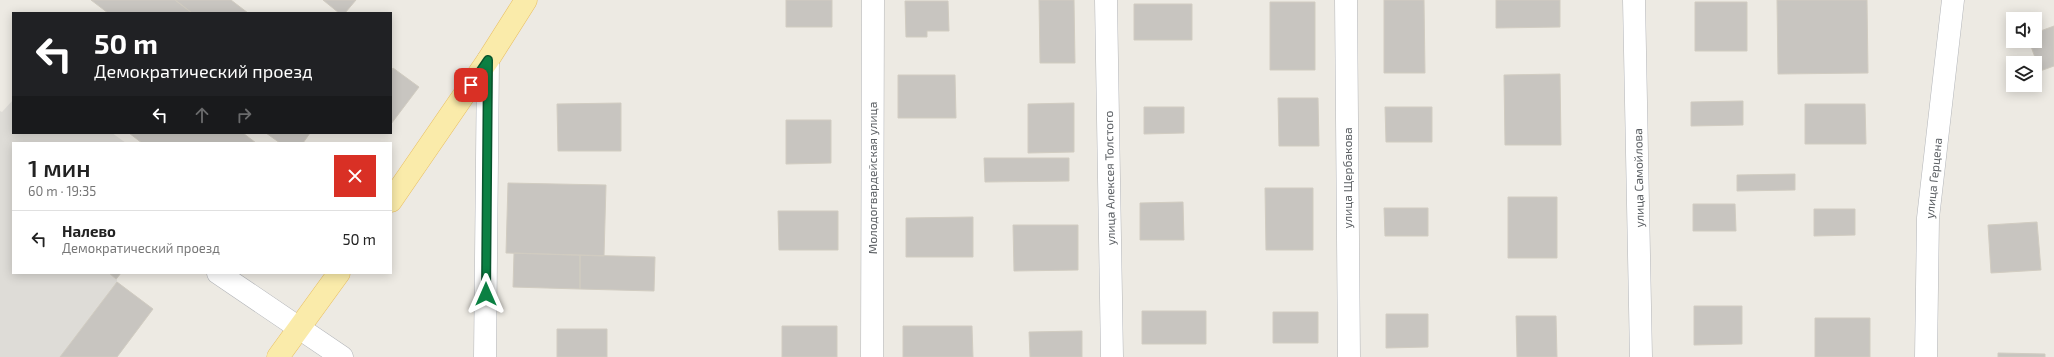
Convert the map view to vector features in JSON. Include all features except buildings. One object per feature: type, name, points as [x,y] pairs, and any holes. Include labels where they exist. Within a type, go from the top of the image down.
[{"type":"main road","points":[[392,200],[488,60],[526,0]]},
{"type":"main road","points":[[278,357],[337,274]]},
{"type":"street","name":"Молодогвардейская улица","points":[[872,0],[872,357]]},
{"type":"street","name":"улица Алексея Толстого","points":[[1106,0],[1112,357]]},
{"type":"street","name":"улица Щербакова","points":[[1346,0],[1349,357]]},
{"type":"street","name":"улица Самойлова","points":[[1634,0],[1641,357]]},
{"type":"street","name":"улица Герцена","points":[[1926,357],[1928,218],[1953,0]]},
{"type":"street","points":[[485,357],[488,60]]},
{"type":"street","points":[[219,274],[342,357]]},
{"type":"shaded area","points":[[12,101],[12,134],[113,134],[125,142],[12,142],[12,274],[120,274],[117,282],[153,309],[117,357],[0,357],[0,111],[2,112]]},
{"type":"route","points":[[471,85],[488,60],[486,294]]}]
